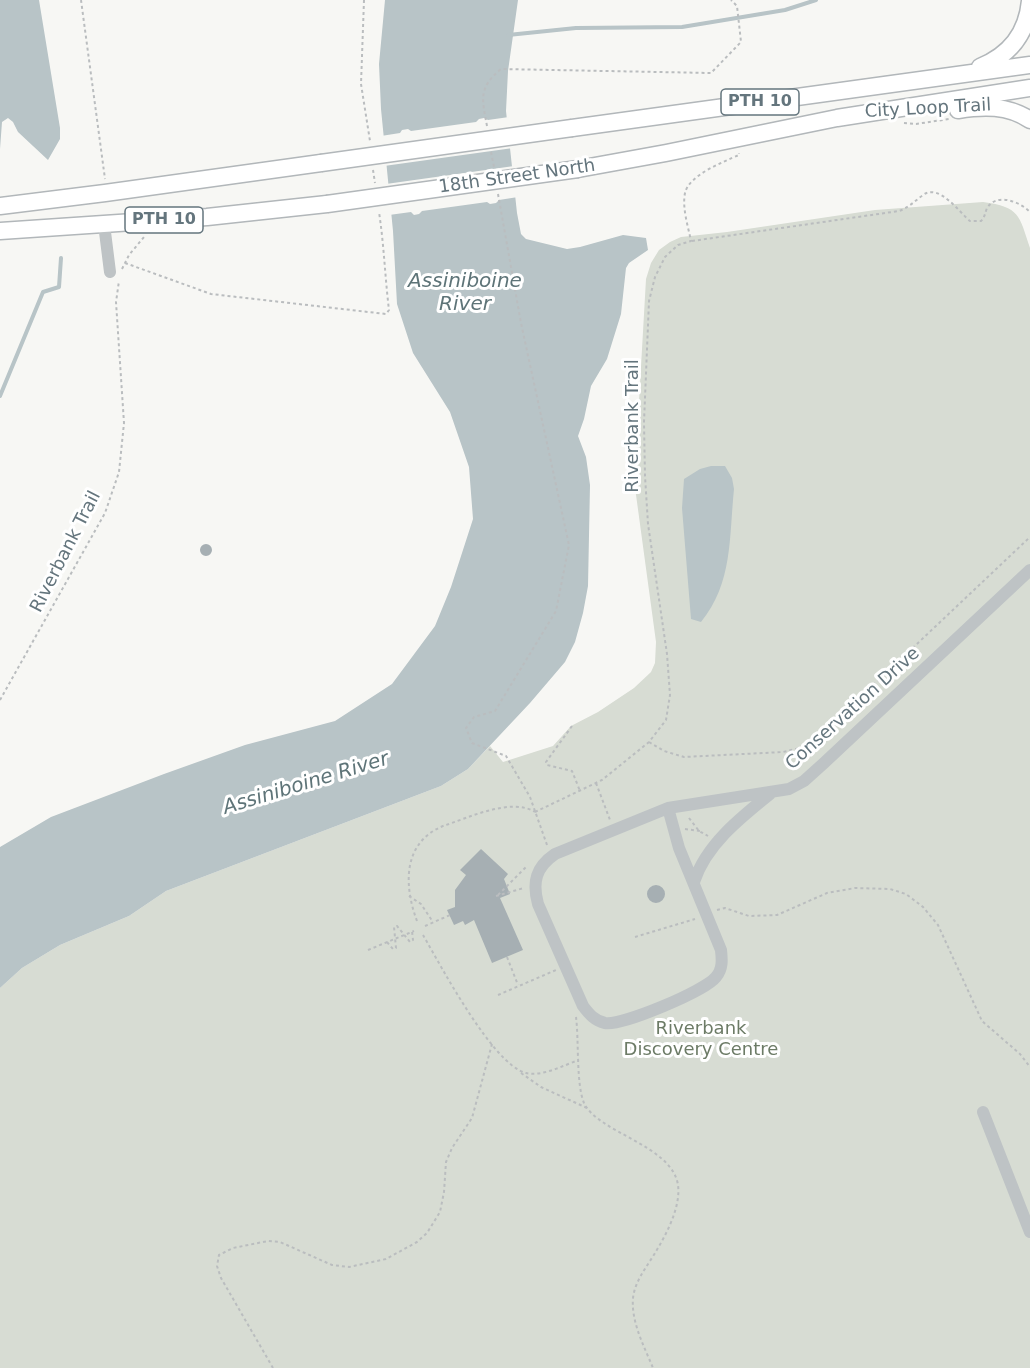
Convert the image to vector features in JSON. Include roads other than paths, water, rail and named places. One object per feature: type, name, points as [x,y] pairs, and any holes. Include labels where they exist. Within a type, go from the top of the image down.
[{"type":"main road","points":[[948,76],[988,64],[1010,49],[1024,30],[1030,1]]},
{"type":"main road","name":"PTH 10","points":[[0,206],[116,192],[1030,65]]},
{"type":"main road","name":"18th Street North","points":[[0,231],[207,217],[327,204],[578,169],[870,112],[1030,88]]},
{"type":"main road","points":[[870,112],[924,114],[991,108],[1012,111],[1030,120]]},
{"type":"street","points":[[104,224],[110,272]]},
{"type":"street","name":"Conservation Drive","points":[[672,807],[679,848],[721,950],[722,964],[716,977],[699,989],[624,1021],[614,1023],[597,1020],[584,1006],[538,903],[534,886],[538,871],[549,858],[614,829],[672,807],[772,793],[789,789],[804,781],[1030,570]]},
{"type":"street","points":[[694,882],[701,863],[715,846],[738,821],[772,793]]},
{"type":"street","points":[[983,1112],[1030,1232]]},
{"type":"water","points":[[0,0],[39,0],[60,128],[60,139],[48,160],[18,132],[8,118],[2,122],[0,149]]},
{"type":"water","name":"Assiniboine River","points":[[385,0],[518,0],[508,71],[506,111],[521,234],[526,239],[567,249],[623,235],[646,238],[648,250],[629,263],[626,268],[621,314],[607,359],[591,386],[578,436],[586,457],[590,485],[588,586],[575,642],[565,662],[530,703],[468,769],[441,786],[166,891],[129,916],[60,945],[22,968],[0,988],[0,847],[51,817],[164,774],[245,745],[335,721],[392,684],[435,626],[451,587],[473,519],[469,467],[450,412],[413,353],[397,304],[379,64]]},
{"type":"water","points":[[725,466],[732,478],[734,489],[728,559],[719,592],[701,622],[691,619],[682,508],[684,479],[700,469]]},
{"type":"waterway","points":[[508,35],[576,28],[682,27],[785,10],[816,0]]},
{"type":"waterway","points":[[0,396],[43,292],[59,287],[61,258]]},
{"type":"park label","name":"Riverbank Discovery Centre","points":[[701,1039]]}]
